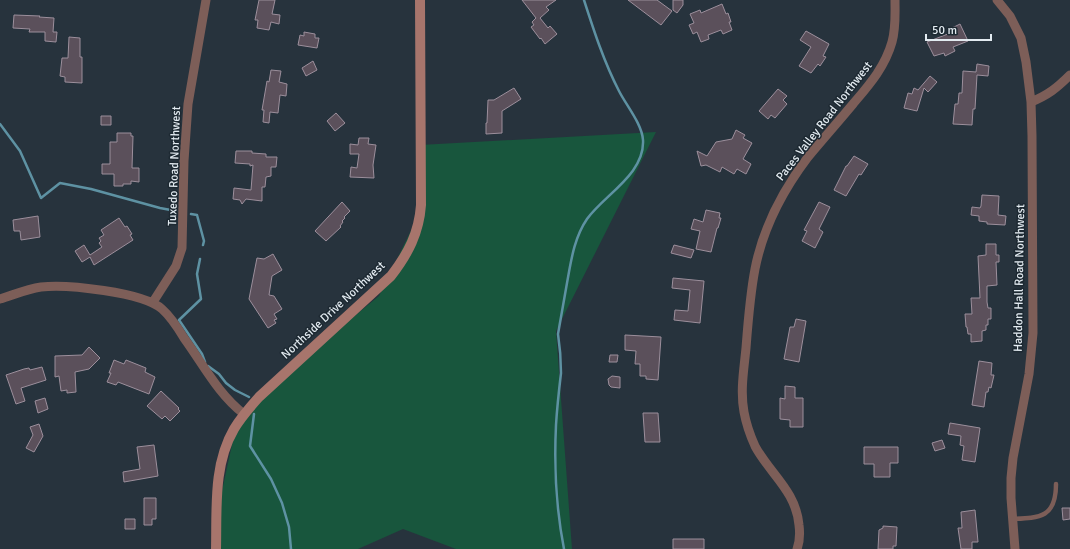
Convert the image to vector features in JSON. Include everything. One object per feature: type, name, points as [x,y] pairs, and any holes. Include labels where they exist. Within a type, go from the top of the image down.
[{"type":"street","name":"Tuxedo Road Northwest","points":[[153,302],[176,266],[182,248],[184,161],[188,104],[206,0]]},
{"type":"street","name":"Northside Drive Northwest","points":[[216,549],[217,485],[221,462],[231,435],[244,414],[259,397],[392,276],[411,246],[420,219],[421,205],[420,0]]},
{"type":"street","name":"Paces Valley Road Northwest","points":[[797,549],[800,533],[798,516],[794,502],[756,446],[748,428],[744,412],[742,386],[755,268],[769,225],[790,184],[808,158],[873,80],[885,60],[892,43],[895,26],[896,0]]},
{"type":"street","name":"Haddon Hall Road Northwest","points":[[997,0],[1010,16],[1021,38],[1026,62],[1031,102],[1033,333],[1029,374],[1013,458],[1011,498],[1015,549]]},
{"type":"street","points":[[1031,102],[1044,97],[1070,75]]},
{"type":"street","points":[[0,299],[40,288],[60,287],[101,291],[153,302],[162,309],[176,326],[225,397],[244,414]]},
{"type":"lane","points":[[1012,519],[1031,518],[1045,514],[1052,507],[1056,496],[1056,484]]},
{"type":"green space","points":[[656,132],[556,331],[572,549],[456,549],[403,529],[358,549],[214,549],[214,528],[236,426],[293,366],[379,296],[417,218],[420,145]]},
{"type":"building","points":[[259,0],[275,0],[272,14],[280,15],[279,24],[271,22],[269,30],[257,28],[258,20],[255,20]]},
{"type":"building","points":[[522,0],[556,0],[546,7],[549,10],[540,18],[548,28],[550,26],[557,34],[545,44],[531,27],[534,25],[532,22],[536,18]]},
{"type":"building","points":[[628,0],[657,0],[672,11],[661,25]]},
{"type":"building","points":[[673,0],[683,0],[683,5],[677,13],[673,10]]},
{"type":"building","points":[[722,4],[726,14],[728,13],[732,30],[723,34],[721,30],[708,35],[709,39],[701,42],[697,32],[693,34],[689,25],[694,23],[690,14],[700,10],[701,13]]},
{"type":"building","points":[[14,15],[54,18],[53,32],[57,32],[56,42],[45,41],[45,32],[29,32],[30,29],[13,28]]},
{"type":"building","points":[[960,24],[968,41],[953,47],[955,51],[945,56],[944,53],[934,56],[927,42],[953,32],[952,28]]},
{"type":"building","points":[[806,31],[829,44],[823,56],[826,57],[820,66],[818,64],[811,73],[799,66],[811,47],[800,40]]},
{"type":"building","points":[[304,32],[315,34],[315,38],[319,38],[317,48],[298,45],[300,35],[304,36]]},
{"type":"building","points":[[69,37],[80,38],[82,83],[65,82],[65,77],[60,76],[62,58],[68,58]]},
{"type":"building","points":[[313,61],[317,70],[306,76],[302,68]]},
{"type":"building","points":[[977,64],[989,66],[988,76],[977,75],[975,109],[973,109],[972,125],[953,124],[955,104],[958,104],[959,93],[962,93],[963,71],[976,72]]},
{"type":"building","points":[[271,70],[281,71],[279,82],[287,84],[286,96],[280,95],[278,113],[270,112],[269,123],[263,122],[264,110],[262,110],[267,81],[269,82]]},
{"type":"building","points":[[930,76],[937,82],[928,92],[924,88],[917,111],[904,108],[908,93],[912,94],[914,88],[918,90]]},
{"type":"building","points":[[514,88],[521,99],[502,111],[502,133],[486,134],[488,100],[494,100]]},
{"type":"building","points":[[778,89],[787,96],[783,100],[787,104],[775,118],[771,115],[768,119],[759,111]]},
{"type":"building","points":[[336,113],[345,123],[335,131],[327,121]]},
{"type":"building","points":[[101,116],[111,116],[111,125],[101,125]]},
{"type":"building","points":[[736,130],[745,135],[743,138],[752,143],[743,159],[751,164],[746,174],[737,169],[734,174],[722,167],[720,172],[706,165],[701,166],[697,151],[707,156],[716,142],[732,139]]},
{"type":"building","points":[[117,133],[131,133],[131,136],[133,136],[132,168],[139,168],[139,182],[131,181],[131,184],[114,186],[114,174],[102,174],[102,164],[110,164],[110,142],[117,142]]},
{"type":"building","points":[[359,138],[369,138],[368,144],[376,145],[373,165],[374,178],[350,177],[351,167],[357,168],[359,154],[350,154],[350,144],[358,145]]},
{"type":"building","points":[[236,151],[252,151],[252,153],[266,154],[266,157],[277,157],[276,167],[271,167],[271,176],[266,177],[265,187],[262,187],[262,201],[246,199],[242,204],[240,200],[233,199],[234,188],[251,190],[253,165],[250,166],[250,164],[235,163]]},
{"type":"building","points":[[854,156],[868,164],[861,175],[859,174],[846,196],[834,190],[846,166]]},
{"type":"building","points":[[982,195],[999,196],[998,215],[1006,216],[1005,225],[987,224],[987,222],[979,221],[979,216],[971,215],[972,207],[980,208]]},
{"type":"building","points":[[342,202],[350,211],[344,217],[345,218],[340,226],[341,227],[326,241],[315,231]]},
{"type":"building","points":[[819,202],[830,207],[819,229],[823,232],[815,248],[802,241],[807,231],[804,230]]},
{"type":"building","points":[[706,210],[720,213],[719,218],[721,218],[711,252],[696,249],[700,231],[691,229],[694,219],[703,222]]},
{"type":"building","points":[[38,216],[40,237],[21,240],[20,231],[14,231],[13,220]]},
{"type":"building","points":[[119,218],[125,227],[127,226],[132,234],[130,235],[133,240],[94,265],[90,257],[82,262],[75,251],[84,245],[90,255],[102,247],[99,243],[101,241],[99,238],[104,235],[101,230]]},
{"type":"building","points":[[986,244],[996,244],[996,255],[999,255],[999,262],[996,262],[997,285],[987,286],[987,302],[988,308],[991,308],[991,319],[988,319],[986,330],[982,331],[982,341],[971,342],[971,334],[968,334],[966,327],[965,314],[972,314],[971,298],[980,298],[978,256],[986,255]]},
{"type":"building","points":[[674,245],[694,250],[691,258],[671,253]]},
{"type":"building","points":[[273,254],[282,270],[272,276],[269,295],[274,296],[282,309],[274,314],[277,319],[274,320],[276,323],[268,328],[249,299],[257,258],[264,259]]},
{"type":"building","points":[[673,278],[704,281],[700,323],[674,320],[675,310],[688,311],[690,290],[672,288]]},
{"type":"building","points":[[796,319],[806,321],[799,362],[784,359],[790,327],[794,327]]},
{"type":"building","points":[[625,335],[661,337],[658,380],[646,379],[646,376],[640,376],[640,364],[635,364],[636,351],[625,350]]},
{"type":"building","points":[[89,347],[100,358],[89,369],[75,372],[76,392],[67,393],[67,390],[61,391],[59,376],[55,377],[55,356],[82,355]]},
{"type":"building","points":[[610,355],[618,355],[617,362],[609,362]]},
{"type":"building","points":[[114,360],[124,364],[126,360],[146,368],[145,372],[155,377],[149,394],[118,382],[116,385],[107,382]]},
{"type":"building","points":[[979,361],[992,363],[991,375],[994,375],[991,388],[989,387],[988,392],[986,392],[984,407],[972,405]]},
{"type":"building","points":[[42,367],[46,380],[21,388],[25,401],[16,404],[6,375],[24,369],[29,368],[30,370]]},
{"type":"building","points":[[612,376],[620,377],[620,388],[611,387],[609,385],[608,379]]},
{"type":"building","points":[[785,386],[795,387],[795,398],[803,398],[803,427],[790,427],[790,420],[780,419],[780,398],[785,399]]},
{"type":"building","points":[[161,391],[179,408],[178,409],[180,411],[170,421],[165,416],[162,419],[147,406]]},
{"type":"building","points":[[45,398],[48,409],[38,413],[35,401]]},
{"type":"building","points":[[643,413],[658,413],[660,442],[645,442]]},
{"type":"building","points":[[950,423],[980,428],[975,462],[962,460],[964,446],[960,445],[961,436],[948,434]]},
{"type":"building","points":[[39,424],[43,436],[34,452],[26,448],[33,435],[30,427]]},
{"type":"building","points":[[942,440],[945,448],[935,451],[932,443]]},
{"type":"building","points":[[154,445],[158,476],[124,482],[123,472],[140,469],[137,447]]},
{"type":"building","points":[[864,447],[898,447],[898,463],[890,463],[890,477],[874,477],[874,464],[864,464]]},
{"type":"building","points":[[144,498],[156,498],[156,519],[152,519],[152,525],[144,525]]},
{"type":"building","points":[[1062,508],[1070,508],[1070,519],[1063,520]]},
{"type":"building","points":[[975,510],[978,542],[972,542],[972,549],[961,549],[958,528],[962,528],[961,512]]},
{"type":"building","points":[[125,519],[135,519],[135,529],[125,529]]},
{"type":"building","points":[[883,526],[897,527],[896,546],[893,546],[893,549],[878,549],[879,530],[883,528]]},
{"type":"building","points":[[673,539],[704,539],[704,549],[673,549]]},
{"type":"waterway","points":[[564,549],[557,503],[555,440],[561,373],[558,334],[570,266],[576,242],[587,219],[594,210],[631,174],[642,152],[643,140],[637,121],[619,91],[609,69],[584,0]]},
{"type":"waterway","points":[[0,124],[20,151],[41,198],[60,183],[91,189],[176,211]]},
{"type":"waterway","points":[[191,214],[197,215],[204,241],[203,245]]},
{"type":"waterway","points":[[200,259],[197,274],[201,299],[179,320],[202,354],[205,362]]},
{"type":"waterway","points":[[208,366],[219,374],[226,383],[235,390],[249,397]]},
{"type":"waterway","points":[[254,414],[250,446],[271,479],[282,503],[289,527],[291,549]]}]
